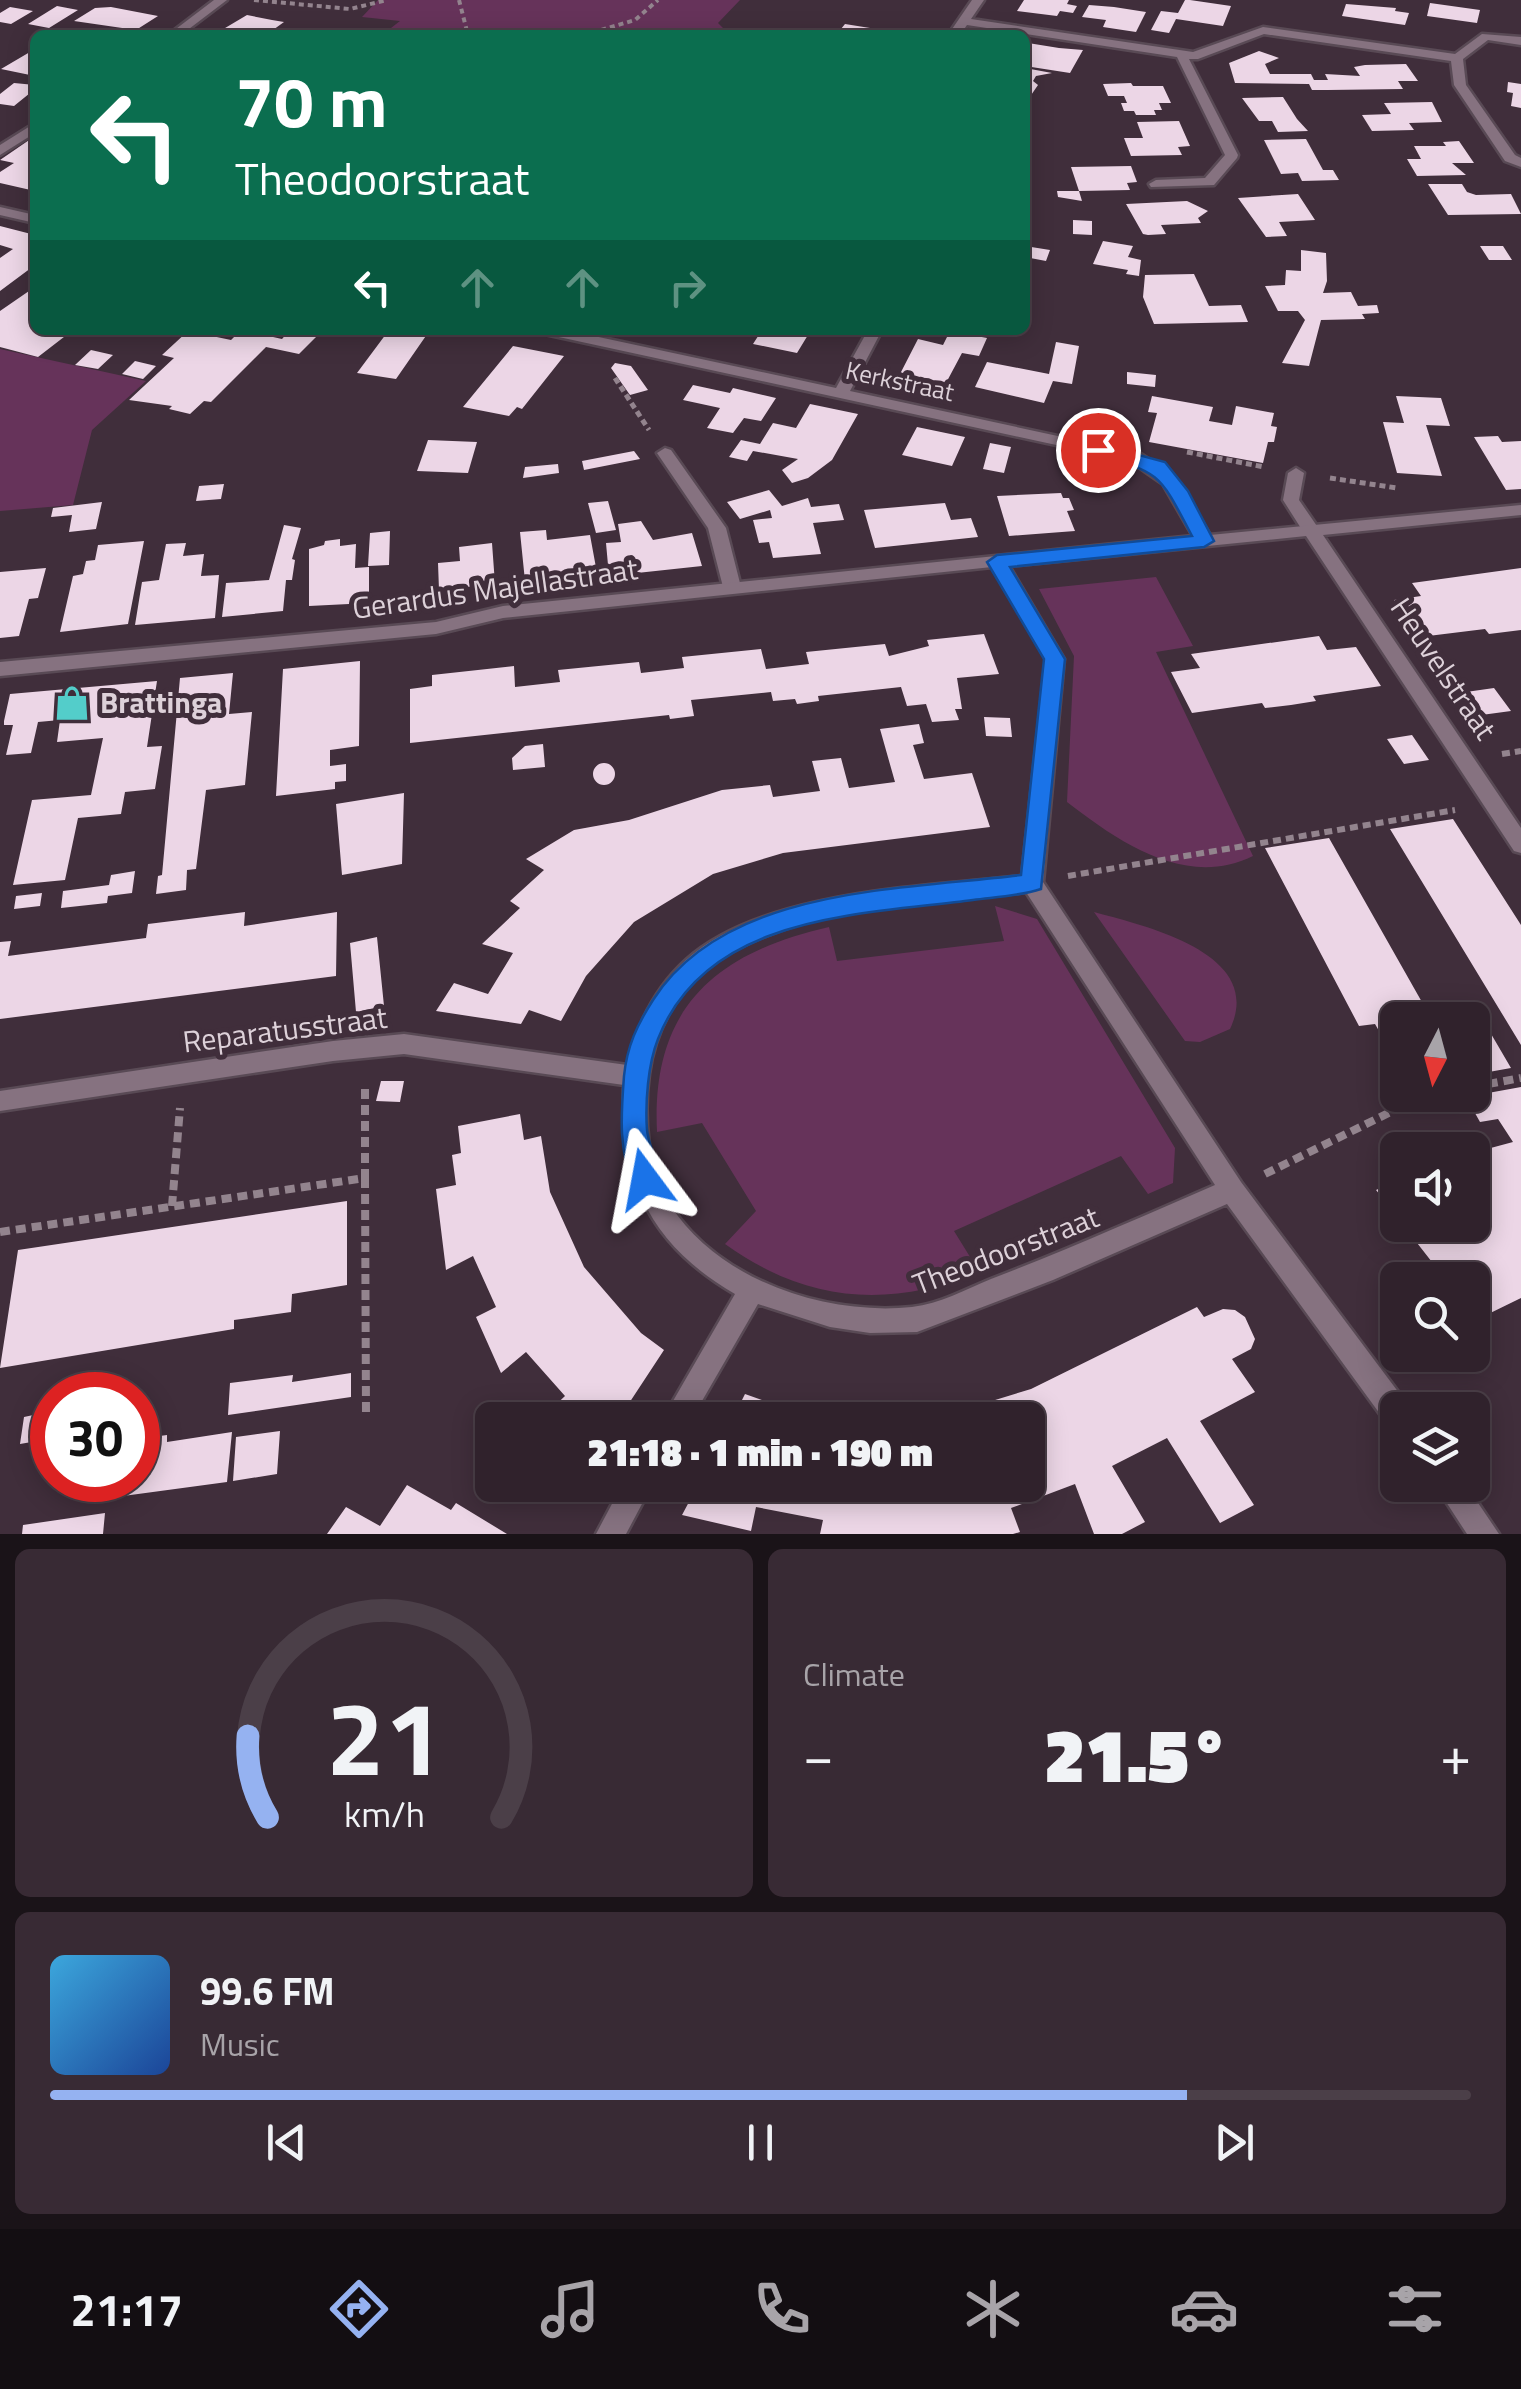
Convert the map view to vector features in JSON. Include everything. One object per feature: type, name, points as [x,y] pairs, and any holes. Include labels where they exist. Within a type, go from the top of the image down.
[{"type":"street","points":[[181,30],[221,0]]},
{"type":"street","points":[[957,30],[978,0]]},
{"type":"street","points":[[963,21],[1022,30]]},
{"type":"street","points":[[1030,31],[1194,56],[1263,30],[1457,58],[1486,36],[1521,41]]},
{"type":"street","points":[[1156,184],[1208,182],[1232,155],[1181,54]]},
{"type":"street","points":[[1457,58],[1460,85],[1510,158],[1521,163]]},
{"type":"street","points":[[0,150],[30,130]]},
{"type":"street","points":[[0,211],[30,218]]},
{"type":"street","name":"Kerkstraat","points":[[567,335],[1135,458],[1158,466],[1178,491],[1204,541]]},
{"type":"street","points":[[840,394],[872,335]]},
{"type":"street","points":[[665,452],[717,528],[732,587]]},
{"type":"street","name":"Heuvelstraat","points":[[1296,472],[1291,500],[1521,845]]},
{"type":"street","points":[[1381,1392],[1232,1190],[1032,883],[1054,659],[997,562],[1521,510]]},
{"type":"street","name":"Gerardus Majellastraat","points":[[0,669],[436,628],[503,612],[997,562]]},
{"type":"street","name":"Theodoorstraat","points":[[1032,883],[812,912],[754,928],[706,956],[671,994],[647,1033],[637,1077],[634,1130],[645,1179],[656,1203],[705,1260],[752,1290],[795,1308],[881,1321],[914,1320],[1017,1282],[1232,1190]]},
{"type":"street","name":"Reparatusstraat","points":[[0,1100],[404,1044],[637,1077]]},
{"type":"street","points":[[687,1402],[752,1290]]},
{"type":"street","points":[[610,1534],[628,1502]]},
{"type":"street","points":[[1461,1502],[1485,1534]]},
{"type":"path","points":[[254,0],[350,9],[387,0]]},
{"type":"path","points":[[459,0],[467,30]]},
{"type":"path","points":[[602,30],[640,19],[658,0]]},
{"type":"path","points":[[589,340],[665,452]]},
{"type":"path","points":[[1032,883],[1235,845],[1494,804]]},
{"type":"path","points":[[364,1048],[366,1413]]},
{"type":"path","points":[[172,1206],[184,1073]]},
{"type":"path","points":[[1490,1083],[1521,1078]]},
{"type":"path","points":[[1232,1190],[1390,1112]]},
{"type":"path","points":[[0,1232],[365,1178]]},
{"type":"shaded area","points":[[378,0],[740,0],[718,23],[725,30],[388,30],[400,21],[362,17]]},
{"type":"shaded area","points":[[0,349],[146,381],[92,430],[73,505],[0,511]]},
{"type":"shaded area","points":[[1156,577],[1193,646],[1156,652],[1253,856],[1228,865],[1178,864],[1154,856],[1109,832],[1067,802],[1074,656],[1039,589]]},
{"type":"shaded area","points":[[995,906],[1037,919],[1175,1148],[1173,1183],[1148,1194],[1121,1156],[954,1231],[980,1273],[912,1292],[848,1294],[817,1288],[756,1264],[725,1244],[756,1211],[702,1123],[657,1132],[658,1089],[665,1051],[679,1020],[698,993],[723,971],[753,953],[829,927],[837,961],[1004,941]]},
{"type":"shaded area","points":[[1094,912],[1169,935],[1216,962],[1231,981],[1237,1003],[1230,1029],[1200,1042],[1185,1041]]},
{"type":"building","points":[[1024,0],[1069,0],[1067,4],[1077,6],[1073,13],[1060,11],[1057,16],[1017,11]]},
{"type":"building","points":[[1185,0],[1231,6],[1223,26],[1176,19],[1169,33],[1151,30],[1161,11],[1178,13]]},
{"type":"building","points":[[1430,3],[1480,10],[1477,23],[1427,16]]},
{"type":"building","points":[[1346,4],[1396,8],[1395,11],[1409,13],[1405,25],[1342,16]]},
{"type":"building","points":[[1089,5],[1146,12],[1136,32],[1103,27],[1106,20],[1082,17]]},
{"type":"building","points":[[57,6],[78,10],[49,28],[28,24]]},
{"type":"building","points":[[10,7],[33,11],[11,24],[0,22],[0,13]]},
{"type":"building","points":[[111,7],[158,16],[136,30],[74,21],[95,8]]},
{"type":"building","points":[[247,15],[284,22],[273,30],[222,30]]},
{"type":"building","points":[[845,24],[870,28],[869,30],[840,30]]},
{"type":"building","points":[[1030,43],[1083,50],[1070,73],[1030,67]]},
{"type":"building","points":[[1259,51],[1279,58],[1265,64],[1270,74],[1311,74],[1314,80],[1328,80],[1325,74],[1360,76],[1354,67],[1406,64],[1418,81],[1398,81],[1403,89],[1328,90],[1312,90],[1309,84],[1235,83],[1229,63]]},
{"type":"building","points":[[30,52],[30,75],[1,69]]},
{"type":"building","points":[[1030,69],[1052,73],[1036,76],[1033,81],[1038,85],[1030,97]]},
{"type":"building","points":[[1508,82],[1521,84],[1521,108],[1511,106],[1513,93],[1507,92]]},
{"type":"building","points":[[14,83],[30,85],[30,93],[14,106],[0,104],[0,94]]},
{"type":"building","points":[[1103,84],[1163,86],[1171,103],[1159,103],[1162,110],[1154,110],[1156,115],[1124,111],[1124,96],[1108,96]]},
{"type":"building","points":[[1283,97],[1308,131],[1278,132],[1272,121],[1259,121],[1242,98]]},
{"type":"building","points":[[1432,102],[1442,122],[1409,123],[1414,130],[1372,131],[1362,115],[1391,114],[1384,103]]},
{"type":"building","points":[[1179,121],[1190,146],[1178,147],[1182,155],[1131,156],[1124,138],[1143,138],[1137,122]]},
{"type":"building","points":[[30,139],[30,190],[0,183],[0,172],[14,163],[0,160]]},
{"type":"building","points":[[1306,139],[1323,170],[1333,170],[1339,180],[1302,181],[1298,173],[1281,174],[1264,140]]},
{"type":"building","points":[[1459,141],[1474,163],[1452,163],[1466,175],[1417,176],[1407,159],[1421,159],[1414,146],[1446,146],[1443,142]]},
{"type":"building","points":[[1131,166],[1137,182],[1127,183],[1130,190],[1079,191],[1071,167]]},
{"type":"building","points":[[1428,184],[1462,184],[1467,192],[1476,195],[1511,194],[1521,214],[1448,215]]},
{"type":"building","points":[[1057,191],[1079,191],[1082,201],[1058,197]]},
{"type":"building","points":[[1298,194],[1315,220],[1279,222],[1287,236],[1266,237],[1238,198]]},
{"type":"building","points":[[1187,201],[1208,211],[1198,218],[1201,223],[1161,225],[1166,234],[1148,235],[1143,234],[1126,204]]},
{"type":"building","points":[[1073,220],[1092,221],[1092,235],[1073,234]]},
{"type":"building","points":[[0,226],[30,234],[30,269],[0,291],[0,258],[13,249],[0,245]]},
{"type":"building","points":[[1103,241],[1133,246],[1128,257],[1141,260],[1139,276],[1126,274],[1128,270],[1093,264]]},
{"type":"building","points":[[1480,246],[1503,246],[1512,260],[1489,260]]},
{"type":"building","points":[[1030,247],[1050,250],[1046,261],[1030,258]]},
{"type":"building","points":[[1301,250],[1326,253],[1327,281],[1323,293],[1351,292],[1358,306],[1377,305],[1379,313],[1362,314],[1365,319],[1321,320],[1309,366],[1282,363],[1305,320],[1298,311],[1278,311],[1265,286],[1285,285],[1286,270],[1301,271]]},
{"type":"building","points":[[1194,274],[1209,306],[1241,305],[1248,322],[1154,324],[1143,297],[1145,275]]},
{"type":"building","points":[[30,291],[30,335],[67,335],[38,357],[0,347],[0,311]]},
{"type":"building","points":[[184,335],[231,340],[236,335],[282,339],[286,335],[318,335],[299,354],[266,347],[211,402],[204,401],[190,414],[169,409],[172,406],[129,400],[174,358],[162,355]]},
{"type":"building","points":[[385,335],[427,335],[396,379],[357,373]]},
{"type":"building","points":[[759,335],[808,335],[797,353],[753,344]]},
{"type":"building","points":[[948,335],[987,338],[979,356],[962,353],[946,383],[900,374],[918,339],[943,345]]},
{"type":"building","points":[[1056,342],[1079,346],[1072,384],[1053,381],[1044,403],[975,387],[987,362],[1049,374]]},
{"type":"building","points":[[513,346],[564,356],[522,409],[517,407],[509,416],[463,407]]},
{"type":"building","points":[[91,350],[113,355],[98,369],[75,365]]},
{"type":"building","points":[[135,361],[156,366],[143,379],[122,374]]},
{"type":"building","points":[[615,363],[631,366],[648,390],[630,395],[611,368]]},
{"type":"building","points":[[1127,372],[1156,375],[1155,387],[1127,384]]},
{"type":"building","points":[[693,385],[730,393],[733,388],[776,398],[761,421],[744,418],[733,433],[707,428],[720,408],[683,400]]},
{"type":"building","points":[[1152,396],[1213,407],[1209,421],[1232,425],[1236,406],[1274,413],[1274,442],[1268,442],[1263,463],[1149,442],[1157,413],[1148,412]]},
{"type":"building","points":[[1396,396],[1441,398],[1450,426],[1426,425],[1442,476],[1397,473],[1383,422],[1404,423]]},
{"type":"building","points":[[810,404],[858,414],[832,460],[808,478],[792,483],[782,470],[798,459],[753,451],[747,461],[729,457],[741,440],[760,444],[773,423],[796,428]]},
{"type":"building","points":[[917,427],[965,437],[952,466],[902,455]]},
{"type":"building","points":[[1498,436],[1502,442],[1521,441],[1521,489],[1506,490],[1474,437]]},
{"type":"building","points":[[428,440],[477,442],[468,473],[417,471]]},
{"type":"building","points":[[990,443],[1011,447],[1004,473],[983,469]]},
{"type":"building","points":[[634,451],[640,459],[584,470],[582,461]]},
{"type":"building","points":[[558,464],[559,473],[523,478],[525,467]]},
{"type":"building","points":[[224,484],[221,499],[196,501],[199,486]]},
{"type":"building","points":[[769,490],[782,506],[808,498],[811,507],[839,504],[844,520],[813,523],[821,554],[773,558],[769,542],[759,543],[753,520],[772,518],[770,510],[740,519],[727,502]]},
{"type":"building","points":[[1061,493],[1063,498],[1069,498],[1074,510],[1067,511],[1075,531],[1009,536],[997,496]]},
{"type":"building","points":[[608,501],[616,530],[596,533],[588,503]]},
{"type":"building","points":[[102,502],[96,529],[69,532],[72,515],[51,517],[53,508]]},
{"type":"building","points":[[945,503],[951,520],[971,518],[978,537],[875,548],[864,510]]},
{"type":"building","points":[[641,521],[653,540],[692,533],[702,566],[609,576],[606,543],[621,542],[618,524]]},
{"type":"building","points":[[284,525],[301,528],[292,559],[292,580],[286,580],[283,611],[222,617],[226,583],[269,580]]},
{"type":"building","points":[[546,530],[547,540],[590,535],[597,573],[525,581],[520,532]]},
{"type":"building","points":[[390,531],[389,565],[368,566],[370,533]]},
{"type":"building","points":[[340,539],[340,546],[356,544],[355,568],[369,567],[369,603],[309,606],[309,549]]},
{"type":"building","points":[[144,541],[128,624],[60,632],[73,576],[83,574],[86,561],[95,560],[98,545]]},
{"type":"building","points":[[186,543],[183,556],[204,554],[201,576],[219,575],[215,618],[135,625],[142,582],[159,580],[166,544]]},
{"type":"building","points":[[492,543],[495,584],[439,590],[438,563],[460,561],[459,547]]},
{"type":"building","points":[[46,568],[38,598],[29,599],[19,636],[0,638],[0,572]]},
{"type":"building","points":[[1521,568],[1521,630],[1489,634],[1485,629],[1420,637],[1394,600],[1421,596],[1412,583]]},
{"type":"building","points":[[984,634],[999,674],[957,678],[962,709],[955,709],[959,720],[932,722],[926,704],[907,706],[901,687],[818,696],[819,701],[797,704],[795,699],[773,701],[771,692],[691,700],[694,716],[670,719],[669,715],[410,743],[410,689],[432,686],[432,675],[514,666],[515,687],[560,682],[558,670],[639,662],[641,673],[684,668],[682,657],[761,649],[766,669],[809,664],[806,652],[885,644],[889,656],[929,646],[927,640]]},
{"type":"building","points":[[1319,636],[1327,650],[1356,647],[1381,686],[1313,696],[1316,701],[1291,705],[1265,708],[1262,703],[1192,713],[1171,672],[1200,668],[1191,654]]},
{"type":"building","points":[[360,661],[359,746],[330,750],[330,766],[346,764],[346,781],[335,782],[335,789],[276,796],[283,669]]},
{"type":"building","points":[[233,673],[229,714],[252,712],[245,785],[206,790],[196,869],[187,870],[186,890],[156,894],[158,876],[162,875],[180,678]]},
{"type":"building","points":[[157,681],[147,747],[162,746],[155,789],[125,792],[121,814],[78,818],[65,880],[13,885],[32,800],[91,795],[103,738],[57,742],[60,720],[38,722],[31,753],[6,755],[13,725],[4,725],[10,694]]},
{"type":"building","points":[[1494,688],[1511,711],[1474,716],[1459,693]]},
{"type":"building","points":[[984,717],[1010,718],[1012,737],[986,736]]},
{"type":"building","points":[[919,724],[924,743],[913,745],[924,779],[972,773],[990,827],[783,853],[713,874],[634,922],[586,976],[561,1021],[529,1010],[521,1024],[436,1011],[454,983],[488,994],[513,953],[482,944],[520,908],[510,901],[544,870],[526,859],[574,830],[629,820],[722,790],[770,785],[773,797],[820,791],[812,761],[841,758],[849,788],[895,782],[880,729]]},
{"type":"building","points":[[1412,735],[1429,760],[1404,764],[1387,739]]},
{"type":"building","points":[[543,744],[545,767],[513,770],[512,758],[525,746]]},
{"type":"building","points":[[604,763],[612,766],[612,782],[604,785],[596,782],[593,774],[596,766]]},
{"type":"building","points":[[404,793],[402,864],[342,875],[336,804]]},
{"type":"building","points":[[1453,819],[1521,925],[1521,1045],[1390,829]]},
{"type":"building","points":[[1329,838],[1422,1002],[1380,1002],[1380,1033],[1375,1024],[1359,1026],[1265,848]]},
{"type":"building","points":[[135,871],[132,893],[108,896],[107,903],[61,908],[63,891],[109,885],[111,875]]},
{"type":"building","points":[[42,893],[40,906],[14,909],[16,896]]},
{"type":"building","points":[[245,912],[244,926],[337,912],[336,976],[0,1019],[0,942],[11,941],[8,956],[146,938],[148,924]]},
{"type":"building","points":[[377,937],[384,1006],[356,1012],[350,943]]},
{"type":"building","points":[[1490,1032],[1511,1068],[1490,1072]]},
{"type":"building","points":[[381,1081],[404,1081],[400,1102],[376,1101]]},
{"type":"building","points":[[1521,1087],[1521,1298],[1490,1313],[1490,1262],[1432,1262],[1416,1242],[1490,1242],[1490,1148],[1513,1142],[1498,1119],[1480,1122],[1474,1112],[1490,1112],[1490,1093]]},
{"type":"building","points":[[520,1114],[524,1140],[541,1136],[550,1192],[584,1267],[641,1333],[664,1350],[630,1402],[559,1402],[565,1396],[526,1352],[501,1373],[476,1317],[496,1307],[473,1256],[446,1270],[436,1189],[456,1185],[452,1155],[461,1153],[458,1126]]},
{"type":"building","points":[[347,1201],[347,1285],[292,1294],[291,1312],[234,1320],[234,1329],[0,1368],[18,1250]]},
{"type":"building","points":[[1197,1307],[1204,1317],[1223,1309],[1235,1310],[1245,1317],[1255,1339],[1251,1349],[1232,1359],[1255,1392],[1200,1421],[1254,1505],[1220,1523],[1167,1438],[1112,1466],[1145,1522],[1122,1534],[1094,1534],[1075,1484],[1045,1495],[1045,1402],[989,1402],[1031,1389]]},
{"type":"building","points":[[351,1373],[351,1397],[228,1415],[230,1383],[293,1375],[292,1382]]},
{"type":"building","points":[[745,1394],[767,1402],[741,1402]]},
{"type":"building","points":[[30,1416],[30,1442],[20,1444],[24,1417]]},
{"type":"building","points":[[280,1431],[277,1474],[233,1481],[236,1437]]},
{"type":"building","points":[[232,1432],[227,1482],[160,1491],[160,1436],[167,1435],[167,1442]]},
{"type":"building","points":[[407,1485],[451,1510],[456,1503],[507,1534],[327,1534],[346,1507],[380,1526]]},
{"type":"building","points":[[689,1502],[1027,1502],[1011,1508],[1020,1532],[1013,1534],[820,1534],[823,1520],[756,1507],[751,1531],[682,1515]]},
{"type":"building","points":[[105,1513],[103,1534],[22,1534],[23,1525]]},
{"type":"place","name":"Brattinga","points":[[72,703]]},
{"type":"route","points":[[645,1179],[634,1130],[639,1056],[647,1033],[671,994],[706,956],[754,928],[812,912],[1032,883],[1054,659],[997,562],[1204,541],[1178,491],[1158,466],[1098,450]]}]
